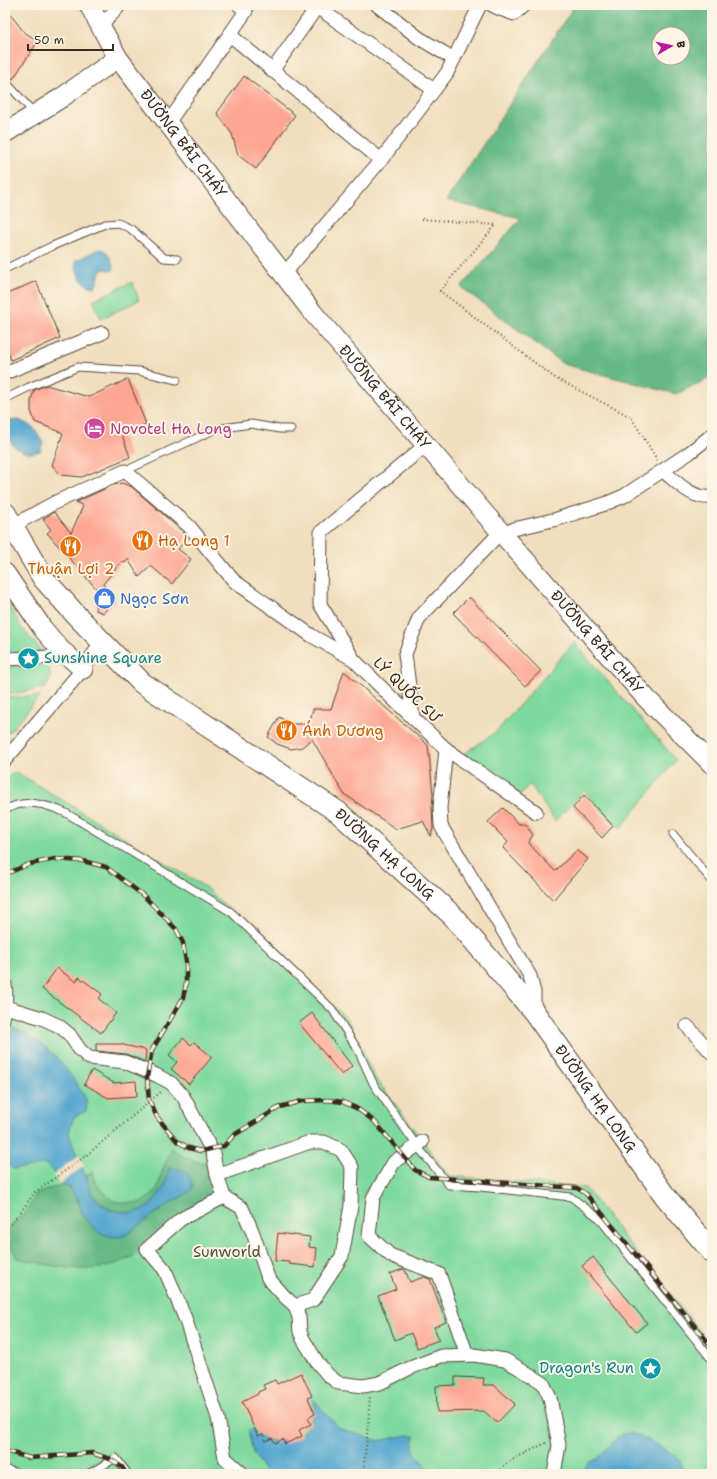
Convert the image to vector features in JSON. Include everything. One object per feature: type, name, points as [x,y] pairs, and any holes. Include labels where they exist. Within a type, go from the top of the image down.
[{"type":"main road","name":"ĐƯỜNG BÃI CHÁY","points":[[89,5],[118,58],[314,313],[426,445],[646,698],[712,764]]},
{"type":"main road","points":[[5,132],[35,115],[118,58]]},
{"type":"main road","name":"ĐƯỜNG HẠ LONG","points":[[8,519],[43,578],[142,683],[338,812],[452,915],[534,1012],[665,1196],[712,1252]]},
{"type":"main road","points":[[5,573],[42,629],[60,649],[82,669]]},
{"type":"street","points":[[101,26],[120,5]]},
{"type":"street","points":[[168,123],[246,11],[239,5]]},
{"type":"street","points":[[376,5],[419,38],[454,59]]},
{"type":"street","points":[[284,274],[381,160],[447,73],[480,5]]},
{"type":"street","points":[[492,5],[514,14],[524,5]]},
{"type":"street","points":[[272,71],[319,6],[434,90]]},
{"type":"street","points":[[230,36],[381,160]]},
{"type":"street","points":[[5,373],[102,333]]},
{"type":"street","points":[[413,718],[405,654],[419,618],[494,539],[514,529],[557,519],[605,504],[624,496],[689,453],[712,435]]},
{"type":"street","points":[[353,659],[320,604],[322,532],[426,445]]},
{"type":"street","points":[[8,519],[56,502],[125,471]]},
{"type":"street","name":"LÝ QUỐC SƯ","points":[[125,471],[189,526],[234,581],[312,636],[353,659],[446,749],[536,812]]},
{"type":"street","points":[[663,471],[693,494],[701,497],[712,497]]},
{"type":"street","points":[[5,760],[82,669],[102,642]]},
{"type":"street","points":[[5,659],[52,657]]},
{"type":"street","points":[[446,749],[440,808],[441,826],[530,976],[534,992],[534,1012]]},
{"type":"street","points":[[7,1006],[42,1018],[59,1026],[69,1034],[80,1050],[89,1058],[125,1062],[156,1074],[171,1083],[184,1096],[213,1153],[217,1175],[224,1196],[242,1208],[253,1233],[268,1278],[295,1306],[299,1317],[300,1332],[303,1339],[316,1362],[328,1375],[338,1383],[363,1386],[380,1383],[410,1368],[441,1356],[467,1355],[505,1360],[543,1383],[550,1398],[559,1445],[554,1474]]},
{"type":"street","points":[[687,1026],[712,1053]]},
{"type":"street","points":[[217,1175],[310,1142],[324,1142],[341,1150],[352,1167],[352,1206],[342,1256],[313,1300],[295,1306]]},
{"type":"street","points":[[420,1144],[394,1162],[373,1198],[369,1236],[390,1255],[439,1274],[467,1355]]},
{"type":"street","points":[[224,1196],[181,1219],[147,1249],[165,1270],[185,1318],[218,1418],[226,1458],[243,1474]]},
{"type":"lane","points":[[5,81],[35,115]]},
{"type":"lane","points":[[5,269],[50,247],[105,224],[118,223],[131,229],[164,258],[177,259]]},
{"type":"lane","points":[[5,399],[29,387],[78,367],[139,372],[177,380]]},
{"type":"lane","points":[[125,471],[216,429],[251,424],[280,429],[291,429]]},
{"type":"lane","points":[[5,810],[13,805],[29,803],[49,806],[66,814],[231,912],[332,1009],[358,1050],[374,1084],[449,1185],[571,1197],[598,1218],[712,1360]]},
{"type":"lane","points":[[673,834],[712,881]]},
{"type":"lane","points":[[5,973],[8,980],[5,1023]]},
{"type":"lane","points":[[88,1474],[116,1458],[128,1474]]},
{"type":"lane","points":[[5,1469],[21,1474]]},
{"type":"path","points":[[422,219],[496,225],[440,291],[555,378],[631,417],[663,471]]},
{"type":"path","points":[[5,1230],[20,1214],[34,1193],[87,1155],[171,1083]]},
{"type":"path","points":[[363,1474],[368,1426],[370,1385]]},
{"type":"path","points":[[494,1474],[510,1461],[558,1437]]},
{"type":"green space","points":[[575,5],[712,5],[712,377],[676,394],[563,364],[461,287],[521,218],[446,201]]},
{"type":"green space","points":[[132,282],[139,300],[101,319],[93,300]]},
{"type":"green space","points":[[5,599],[22,628],[43,653],[5,655]]},
{"type":"green space","points":[[574,642],[676,760],[620,829],[584,791],[555,821],[530,784],[521,794],[464,754],[497,731]]},
{"type":"green space","points":[[45,663],[51,676],[45,688],[18,693],[5,693],[5,667]]},
{"type":"green space","points":[[40,696],[12,729],[5,735],[5,698]]},
{"type":"green space","name":"Sunworld","points":[[16,772],[205,887],[348,1020],[374,1076],[449,1176],[585,1188],[712,1347],[712,1474],[5,1474],[5,779]]},
{"type":"green space","points":[[172,1148],[180,1155],[211,1164],[218,1196],[136,1255],[110,1266],[80,1269],[48,1265],[17,1258],[9,1242],[7,1231],[27,1211],[36,1194],[63,1184],[76,1196],[80,1211],[86,1220],[124,1236],[169,1204],[189,1192],[172,1168],[169,1168],[165,1186],[151,1205],[142,1210],[131,1213],[110,1210],[98,1201],[91,1193],[86,1175],[92,1172],[96,1184],[113,1201],[126,1203],[142,1202],[152,1195],[157,1189],[164,1166]]},
{"type":"water","points":[[99,249],[102,249],[107,253],[114,268],[112,271],[105,269],[100,271],[97,284],[94,287],[89,286],[82,281],[78,275],[75,261]]},
{"type":"water","points":[[19,420],[33,427],[43,443],[40,451],[33,453],[26,452],[19,450],[14,446],[7,434],[6,428],[8,421]]},
{"type":"water","points":[[14,1028],[38,1041],[56,1057],[64,1066],[86,1099],[86,1111],[77,1115],[73,1119],[69,1132],[91,1193],[98,1201],[110,1210],[131,1213],[142,1210],[151,1205],[165,1186],[169,1168],[182,1170],[187,1174],[193,1187],[189,1192],[169,1204],[124,1236],[114,1237],[99,1233],[82,1213],[78,1199],[70,1188],[63,1184],[47,1165],[42,1164],[33,1167],[13,1169],[5,1163],[5,1040]]},
{"type":"water","points":[[314,1400],[340,1429],[379,1441],[406,1435],[415,1437],[413,1446],[415,1452],[426,1465],[431,1474],[368,1474],[332,1469],[324,1474],[266,1474],[253,1453],[248,1430],[254,1430],[254,1433],[259,1437],[270,1441],[281,1441],[292,1438],[303,1432],[308,1425],[315,1410],[312,1401]]},
{"type":"water","points":[[631,1433],[641,1436],[676,1456],[681,1463],[685,1474],[582,1474],[590,1462],[597,1459],[622,1434]]},
{"type":"pier","points":[[79,1155],[84,1166],[60,1184],[53,1175]]},
{"type":"building","points":[[5,8],[24,32],[38,41],[13,79],[5,75]]},
{"type":"building","points":[[244,76],[295,115],[256,169],[238,155],[232,134],[217,113]]},
{"type":"building","points":[[36,281],[60,338],[11,360],[5,345],[5,295]]},
{"type":"building","name":"Novotel Ha Long","points":[[128,379],[146,424],[122,435],[130,457],[82,477],[61,475],[52,465],[63,433],[35,422],[31,411],[31,401],[34,390],[46,385],[89,397]]},
{"type":"building","name":"Hạ Long 1","points":[[122,483],[132,487],[188,537],[178,549],[191,559],[172,584],[151,566],[139,577],[128,559],[125,563],[122,561],[103,584],[115,602],[103,613],[96,610],[95,598],[100,593],[47,533],[51,530],[43,519],[54,512],[71,533],[83,506],[76,502],[113,485]]},
{"type":"building","points":[[469,597],[541,671],[525,686],[453,613]]},
{"type":"building","points":[[344,671],[428,745],[433,794],[433,828],[431,836],[423,821],[396,829],[344,794],[312,739],[302,747],[291,749],[277,744],[268,737],[279,717],[291,724],[309,724],[313,709],[331,709]]},
{"type":"building","points":[[584,795],[613,826],[602,838],[573,808]]},
{"type":"building","points":[[503,808],[519,824],[525,824],[533,835],[528,843],[555,871],[577,850],[588,859],[553,900],[503,848],[508,842],[488,822]]},
{"type":"building","points":[[57,968],[76,982],[79,977],[102,994],[99,999],[116,1013],[101,1033],[42,989]]},
{"type":"building","points":[[312,1013],[352,1066],[342,1075],[299,1023]]},
{"type":"building","points":[[183,1038],[191,1045],[194,1042],[212,1057],[189,1084],[171,1069],[177,1062],[169,1055]]},
{"type":"building","points":[[96,1044],[119,1044],[146,1050],[145,1062],[126,1054],[96,1051]]},
{"type":"building","points":[[92,1070],[114,1083],[136,1081],[137,1096],[108,1098],[84,1084]]},
{"type":"building","points":[[278,1233],[310,1237],[309,1247],[317,1248],[315,1267],[275,1261]]},
{"type":"building","points":[[593,1257],[647,1323],[636,1332],[582,1266]]},
{"type":"building","points":[[403,1269],[405,1270],[410,1282],[424,1277],[430,1279],[446,1322],[434,1327],[439,1340],[417,1348],[411,1333],[395,1340],[378,1296],[396,1289],[390,1274]]},
{"type":"building","points":[[301,1373],[312,1396],[308,1398],[315,1414],[308,1418],[311,1424],[299,1430],[302,1436],[285,1444],[283,1439],[275,1443],[272,1438],[266,1441],[263,1434],[258,1436],[242,1402],[265,1389],[263,1385],[275,1380],[277,1384]]},
{"type":"building","points":[[455,1377],[484,1378],[483,1385],[494,1385],[515,1404],[497,1423],[484,1411],[437,1412],[436,1386],[455,1385]]},
{"type":"railway","points":[[5,874],[30,864],[55,859],[83,861],[106,867],[144,896],[176,929],[183,943],[186,962],[186,984],[183,998],[152,1050],[147,1077],[149,1100],[157,1117],[177,1141],[189,1148],[201,1151],[224,1146],[234,1135],[280,1107],[302,1101],[328,1100],[343,1102],[358,1109],[375,1122],[415,1170],[429,1177],[577,1188],[586,1194],[712,1347]]},
{"type":"railway","points":[[5,1451],[30,1458],[92,1453],[110,1459],[122,1467],[127,1474]]},
{"type":"place","name":"Novotel Ha Long","points":[[94,429]]},
{"type":"place","name":"Hạ Long 1","points":[[142,541]]},
{"type":"place","name":"Thuận Lợi 2","points":[[71,546]]},
{"type":"place","name":"Ngọc Sơn","points":[[104,599]]},
{"type":"place","name":"Sunshine Square","points":[[28,658]]},
{"type":"place","name":"Ánh Dương","points":[[287,731]]},
{"type":"place","name":"Dragon's Run","points":[[650,1368]]}]
